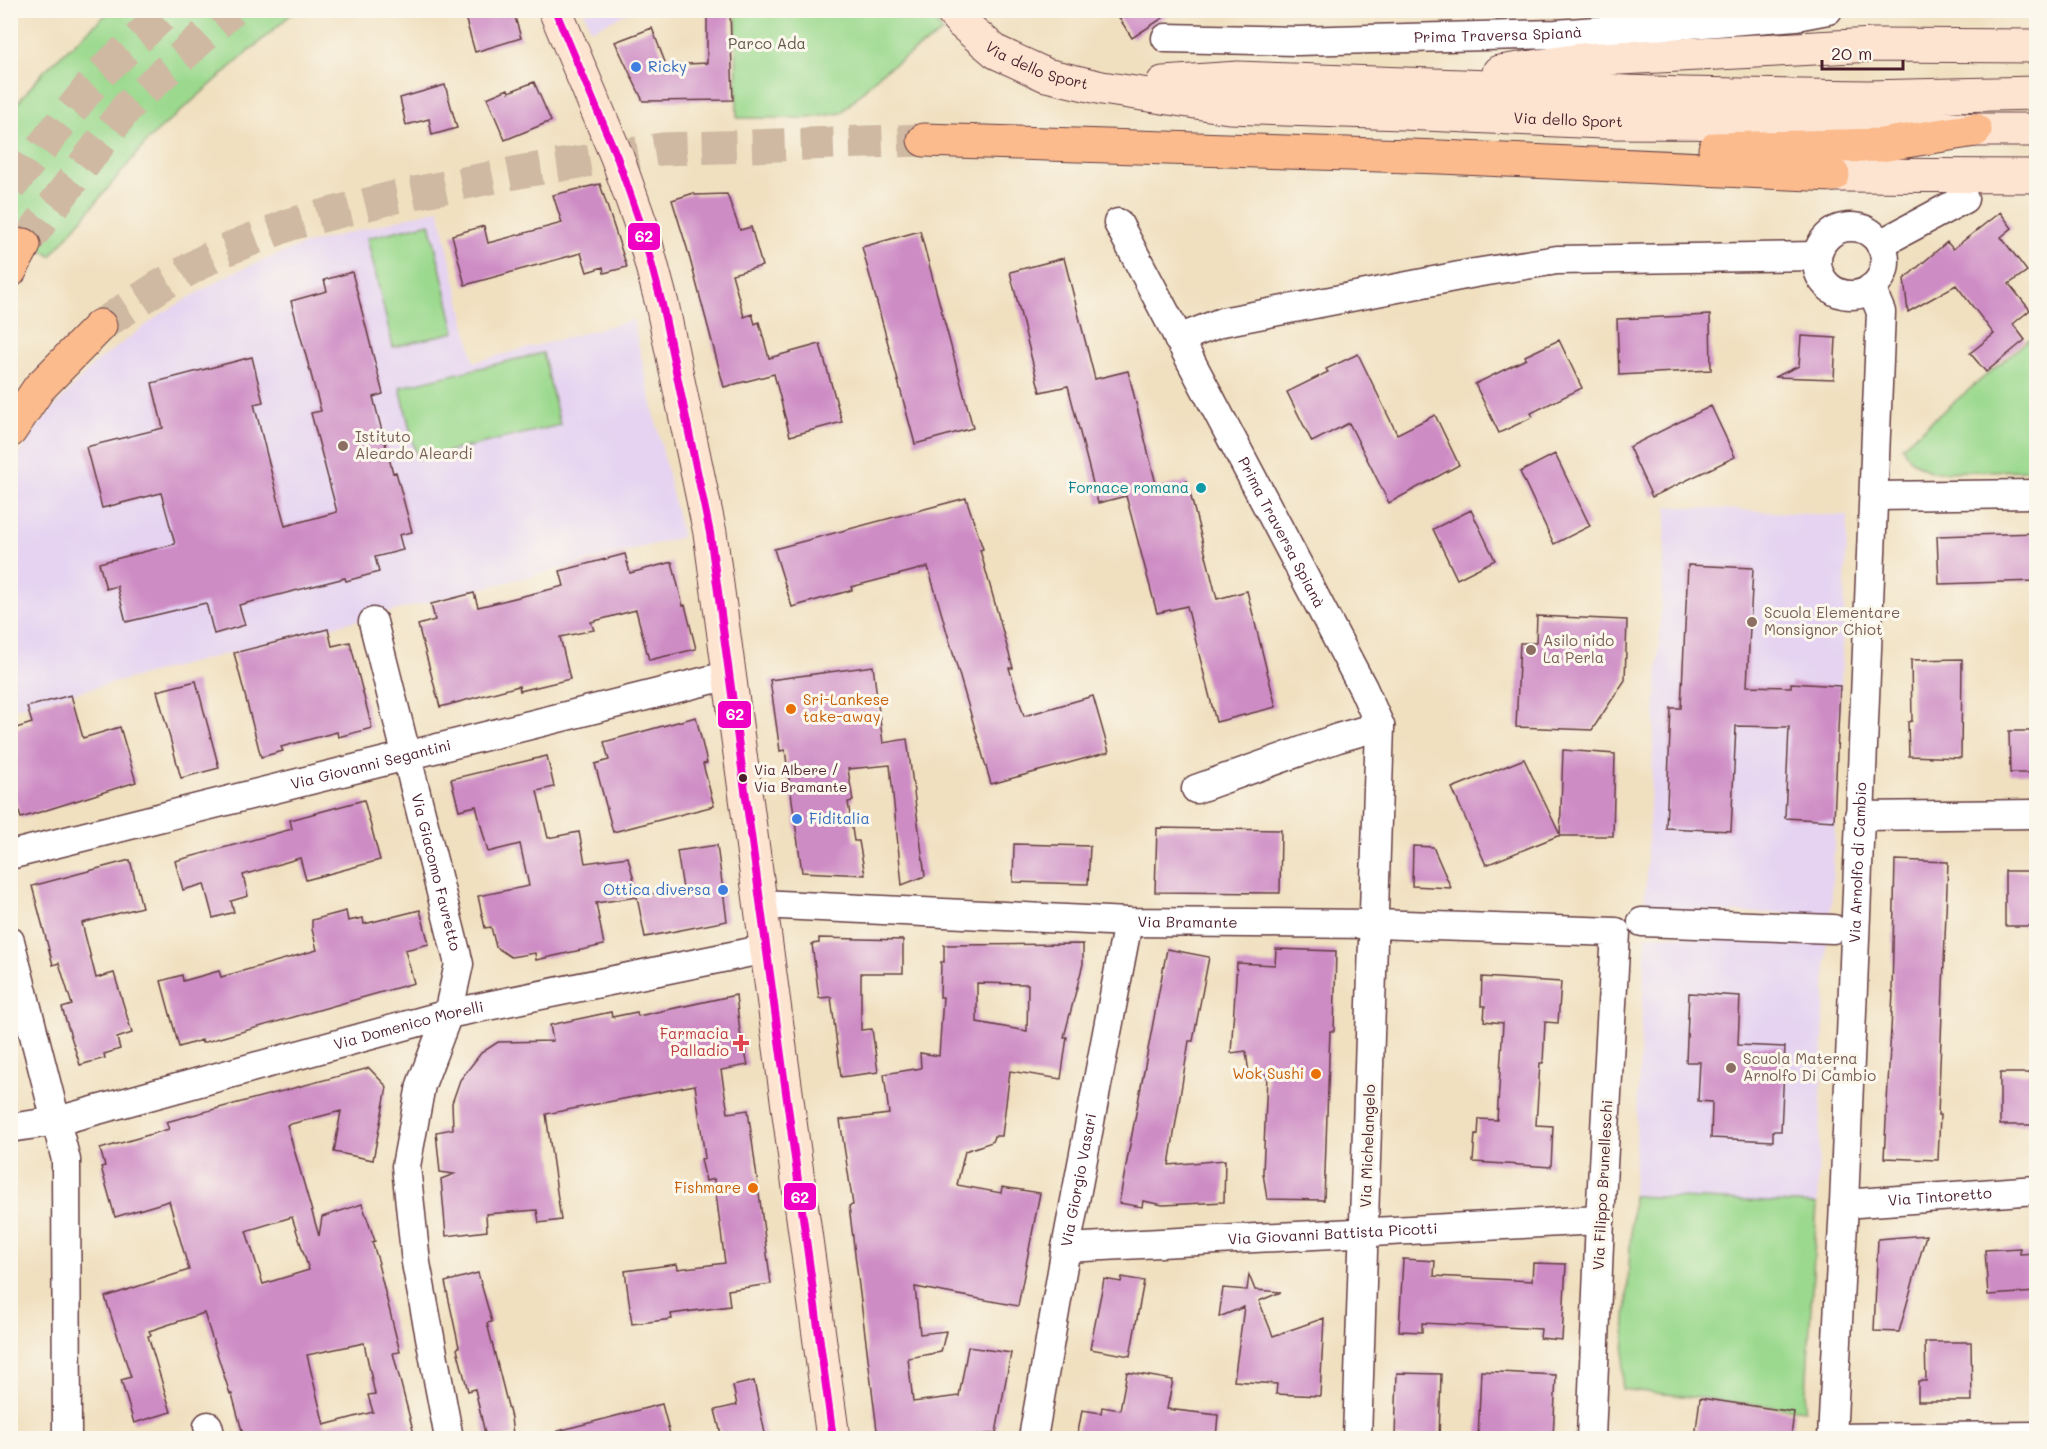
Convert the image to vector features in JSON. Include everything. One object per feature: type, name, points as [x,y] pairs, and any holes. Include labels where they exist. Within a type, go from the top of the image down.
[{"type":"highway","points":[[1440,157],[1881,145],[1975,130]]},
{"type":"highway","points":[[924,140],[1440,157],[1833,175]]},
{"type":"highway","points":[[10,430],[39,388],[100,326]]},
{"type":"street","points":[[555,10],[617,157],[641,225],[662,304],[710,533],[833,1438]]},
{"type":"street","name":"Via dello Sport","points":[[951,10],[962,24],[996,52],[1046,75],[1102,88],[1229,107],[1402,112],[1602,122],[1886,123],[1975,130],[2037,130]]},
{"type":"street","name":"Prima Traversa Spianà","points":[[1166,38],[1298,41],[1556,34],[1796,16],[1828,10]]},
{"type":"street","points":[[1417,83],[1580,60],[1874,45],[2037,46]]},
{"type":"street","name":"Via dello Sport","points":[[1102,88],[1238,78],[1683,94],[1857,97],[2037,93]]},
{"type":"street","points":[[1833,175],[2037,177]]},
{"type":"street","points":[[1880,244],[1964,200]]},
{"type":"street","name":"Prima Traversa Spianà","points":[[1118,223],[1358,678],[1380,726],[1374,924]]},
{"type":"street","points":[[1844,227],[1855,227],[1874,235],[1880,244],[1885,262],[1883,272],[1871,288],[1850,295],[1839,293],[1821,279],[1817,268],[1817,256],[1825,237],[1834,231],[1844,227]]},
{"type":"street","points":[[1178,339],[1222,322],[1475,273],[1557,260],[1817,256]]},
{"type":"street","name":"Via Arnolfo di Cambio","points":[[1832,1438],[1844,1204],[1881,312],[1871,288]]},
{"type":"street","points":[[1874,496],[2037,494]]},
{"type":"street","name":"Via Giacomo Favretto","points":[[373,622],[459,964],[448,1014],[421,1085],[406,1166],[416,1263],[449,1438]]},
{"type":"street","name":"Via Giovanni Segantini","points":[[10,855],[730,675]]},
{"type":"street","points":[[1196,789],[1338,738],[1380,726]]},
{"type":"street","points":[[1859,816],[2037,814]]},
{"type":"street","name":"Via Bramante","points":[[760,904],[1128,922],[1629,927]]},
{"type":"street","name":"Via Giorgio Vasari","points":[[1033,1438],[1066,1248],[1128,922]]},
{"type":"street","name":"Via Michelangelo","points":[[1357,1438],[1374,924]]},
{"type":"street","points":[[1629,927],[1833,929]]},
{"type":"street","name":"Via Filippo Brunelleschi","points":[[1591,1438],[1600,1220],[1629,927]]},
{"type":"street","points":[[10,940],[66,1160],[67,1438]]},
{"type":"street","name":"Via Domenico Morelli","points":[[10,1128],[57,1121],[448,1014],[766,949]]},
{"type":"street","name":"Via Tintoretto","points":[[1844,1204],[2037,1190]]},
{"type":"street","name":"Via Giovanni Battista Picotti","points":[[1066,1248],[1600,1220]]},
{"type":"street","points":[[1832,1438],[2037,1436]]},
{"type":"shaded area","points":[[584,11],[632,11],[591,30]]},
{"type":"shaded area","name":"Istituto Aleardo Aleardi","points":[[439,209],[474,362],[633,320],[682,537],[11,709],[11,468],[38,425],[94,364],[161,314],[232,273],[303,245]]},
{"type":"shaded area","name":"Scuola Elementare Monsignor Chiot","points":[[1667,506],[1848,516],[1831,914],[1644,911]]},
{"type":"shaded area","name":"Scuola Materna Arnolfo Di Cambio","points":[[1646,935],[1827,940],[1817,1204],[1633,1196]]},
{"type":"green space","points":[[110,11],[295,11],[150,138],[51,256],[11,232],[10,112],[44,71]]},
{"type":"green space","name":"Parco Ada","points":[[736,11],[927,11],[943,32],[881,73],[841,113],[809,118],[737,118]]},
{"type":"green space","points":[[430,223],[455,332],[393,347],[367,238]]},
{"type":"green space","points":[[2036,337],[2036,470],[1932,472],[1911,459],[1902,446],[2027,341]]},
{"type":"green space","points":[[543,353],[560,425],[417,459],[400,387]]},
{"type":"green space","points":[[1633,1196],[1817,1204],[1805,1410],[1622,1389]]},
{"type":"building","points":[[463,10],[513,10],[521,38],[475,52]]},
{"type":"building","points":[[707,10],[730,10],[733,100],[643,101],[615,42],[652,28],[666,65],[707,63]]},
{"type":"building","points":[[1114,10],[1175,10],[1132,38]]},
{"type":"building","points":[[534,82],[551,121],[505,140],[487,98]]},
{"type":"building","points":[[445,85],[457,128],[432,135],[429,119],[406,125],[400,98]]},
{"type":"building","points":[[600,184],[627,267],[604,273],[603,267],[587,272],[581,253],[465,285],[452,235],[484,226],[488,243],[562,223],[553,195]]},
{"type":"building","points":[[694,193],[695,195],[727,194],[740,230],[751,227],[762,266],[732,274],[744,317],[752,314],[755,324],[759,322],[769,358],[820,344],[842,422],[790,436],[774,374],[724,387],[672,200]]},
{"type":"building","points":[[2000,212],[2012,228],[2001,237],[2027,271],[2009,284],[2030,310],[2013,324],[2025,340],[1986,372],[1970,353],[1994,334],[1956,285],[1908,312],[1904,279],[1947,242],[1953,249]]},
{"type":"building","points":[[920,231],[973,428],[915,444],[862,247]]},
{"type":"building","points":[[1064,258],[1095,379],[1128,371],[1157,488],[1187,481],[1217,599],[1247,591],[1276,707],[1216,722],[1187,606],[1157,613],[1126,496],[1098,503],[1068,386],[1040,392],[1010,272]]},
{"type":"building","points":[[352,272],[383,394],[373,397],[393,473],[396,472],[412,532],[399,535],[403,550],[375,557],[379,572],[346,581],[345,578],[239,605],[245,625],[214,634],[206,603],[126,622],[117,586],[106,589],[99,563],[175,544],[161,493],[102,508],[86,447],[163,428],[152,383],[252,357],[263,402],[254,404],[285,526],[337,512],[311,413],[321,411],[291,301],[327,291],[324,280]]},
{"type":"building","points":[[1710,315],[1711,370],[1619,375],[1617,319]]},
{"type":"building","points":[[1801,336],[1836,338],[1834,379],[1775,377],[1799,366]]},
{"type":"building","points":[[1559,340],[1582,388],[1531,413],[1533,417],[1499,433],[1475,384]]},
{"type":"building","points":[[1358,354],[1397,434],[1435,415],[1459,465],[1389,503],[1349,423],[1312,442],[1287,392],[1328,372],[1326,369]]},
{"type":"building","points":[[1711,406],[1735,457],[1652,497],[1629,447]]},
{"type":"building","points":[[1555,454],[1590,526],[1554,544],[1520,472]]},
{"type":"building","points":[[966,498],[983,549],[980,550],[1013,668],[1009,668],[1024,716],[1093,696],[1109,752],[991,784],[928,567],[851,587],[852,590],[792,607],[774,549]]},
{"type":"building","points":[[1471,510],[1495,560],[1457,579],[1433,529]]},
{"type":"building","points":[[2037,533],[2037,581],[1939,584],[1937,536]]},
{"type":"building","points":[[625,554],[630,573],[672,562],[696,649],[649,660],[636,610],[591,622],[594,630],[560,637],[570,679],[520,691],[519,686],[440,707],[418,625],[435,620],[431,604],[474,593],[478,607],[564,586],[560,571]]},
{"type":"building","points":[[1688,565],[1753,568],[1747,686],[1791,687],[1791,683],[1840,686],[1834,821],[1785,818],[1789,727],[1736,726],[1731,831],[1666,828],[1671,708],[1681,708]]},
{"type":"building","points":[[1537,616],[1627,620],[1625,680],[1592,730],[1516,727],[1520,643],[1536,643]]},
{"type":"building","points":[[328,629],[332,646],[350,642],[372,728],[338,737],[337,732],[281,747],[283,751],[261,757],[234,653]]},
{"type":"building","points":[[1962,659],[1961,758],[1909,756],[1908,722],[1912,721],[1911,660]]},
{"type":"building","points":[[873,666],[883,743],[907,739],[925,876],[902,885],[890,765],[848,769],[853,801],[848,802],[854,841],[859,841],[865,875],[802,872],[785,750],[780,751],[770,680]]},
{"type":"building","points":[[196,681],[219,768],[181,778],[157,691]]},
{"type":"building","points":[[71,695],[83,738],[120,727],[136,782],[21,818],[10,784],[10,730],[32,723],[27,707]]},
{"type":"building","points":[[696,717],[707,763],[703,764],[714,806],[613,832],[595,764],[609,760],[604,742]]},
{"type":"building","points":[[2009,731],[2037,731],[2037,773],[2010,773]]},
{"type":"building","points":[[1563,750],[1615,754],[1613,836],[1560,836]]},
{"type":"building","points":[[547,756],[554,787],[537,791],[548,838],[579,832],[585,863],[628,857],[638,896],[683,889],[677,851],[717,845],[727,921],[645,937],[637,897],[596,903],[604,945],[536,960],[535,953],[511,957],[496,947],[491,927],[485,928],[478,896],[529,886],[520,844],[488,852],[476,806],[459,810],[451,779]]},
{"type":"building","points":[[1524,759],[1560,835],[1486,865],[1452,788]]},
{"type":"building","points":[[364,800],[380,860],[306,880],[300,858],[243,875],[248,896],[231,901],[234,912],[213,918],[204,884],[183,890],[175,861],[292,829],[290,820]]},
{"type":"building","points":[[1157,828],[1281,830],[1280,893],[1155,892]]},
{"type":"building","points":[[1014,844],[1090,846],[1088,884],[1013,882]]},
{"type":"building","points":[[1413,846],[1433,847],[1451,888],[1412,886]]},
{"type":"building","points":[[130,860],[142,907],[82,923],[96,978],[114,973],[132,1033],[117,1038],[120,1049],[104,1054],[105,1058],[80,1065],[62,1008],[72,1005],[59,963],[53,965],[32,886]]},
{"type":"building","points":[[1895,860],[1948,862],[1938,1160],[1884,1158],[1893,992]]},
{"type":"building","points":[[2005,871],[2035,871],[2037,875],[2037,926],[2005,926]]},
{"type":"building","points":[[420,910],[429,944],[405,950],[414,983],[202,1043],[202,1040],[179,1047],[161,981],[182,975],[183,981],[219,971],[221,977],[317,950],[312,920],[346,911],[348,921],[363,918],[364,924]]},
{"type":"building","points":[[819,938],[903,940],[903,973],[861,973],[861,1030],[872,1029],[878,1072],[841,1077],[831,997],[819,998],[812,944],[819,943]]},
{"type":"building","points":[[1083,944],[1083,964],[1064,1037],[1067,1037],[1061,1079],[1010,1071],[1002,1136],[994,1136],[992,1142],[965,1151],[957,1185],[1001,1193],[1002,1187],[1040,1193],[1018,1306],[915,1287],[920,1334],[946,1331],[941,1352],[908,1358],[913,1402],[959,1396],[968,1347],[1011,1353],[996,1433],[957,1438],[878,1438],[849,1206],[853,1205],[840,1120],[889,1114],[884,1074],[921,1068],[920,1053],[939,1056],[943,997],[940,997],[941,962],[944,962],[944,945]],"holes":[[[977,983],[1028,984],[1027,1031],[977,1022]]]},
{"type":"building","points":[[1167,949],[1209,957],[1193,1041],[1189,1041],[1169,1165],[1225,1160],[1224,1202],[1163,1205],[1143,1201],[1142,1207],[1119,1203]]},
{"type":"building","points":[[1276,949],[1336,951],[1334,1031],[1330,1031],[1324,1200],[1267,1199],[1263,1173],[1267,1075],[1249,1074],[1246,1051],[1231,1053],[1237,963],[1275,965]]},
{"type":"building","points":[[1482,977],[1561,982],[1558,1023],[1545,1022],[1536,1125],[1553,1126],[1551,1167],[1473,1162],[1475,1134],[1478,1135],[1479,1119],[1497,1120],[1503,1023],[1484,1021],[1485,1006],[1481,1006]]},
{"type":"building","points":[[1689,993],[1740,996],[1738,1045],[1785,1047],[1781,1131],[1773,1131],[1773,1141],[1711,1138],[1712,1102],[1698,1101],[1700,1062],[1686,1062]]},
{"type":"building","points":[[736,995],[740,1032],[748,1065],[721,1070],[728,1113],[748,1110],[771,1284],[728,1290],[730,1306],[671,1314],[672,1319],[632,1324],[625,1271],[677,1264],[678,1269],[725,1263],[714,1179],[706,1181],[701,1159],[705,1158],[695,1085],[546,1114],[561,1220],[539,1223],[537,1210],[486,1214],[487,1231],[446,1236],[441,1179],[454,1174],[440,1172],[436,1132],[453,1129],[452,1103],[460,1080],[481,1053],[498,1042],[553,1041],[550,1025],[611,1012],[612,1017],[637,1012],[638,1016]]},
{"type":"building","points":[[369,1068],[387,1087],[373,1160],[334,1152],[341,1111],[287,1125],[319,1236],[322,1217],[362,1204],[375,1241],[372,1242],[400,1352],[393,1353],[415,1438],[244,1438],[232,1394],[230,1394],[204,1313],[149,1331],[151,1335],[148,1336],[171,1412],[134,1423],[121,1380],[131,1377],[105,1297],[189,1270],[169,1201],[115,1217],[101,1167],[105,1166],[100,1149],[169,1129],[166,1122]],"holes":[[[292,1217],[309,1270],[263,1284],[246,1231]],[[364,1343],[375,1394],[368,1395],[373,1412],[324,1425],[307,1355]]]},
{"type":"building","points":[[2000,1073],[2037,1073],[2037,1122],[2032,1122],[2032,1125],[2000,1125]]},
{"type":"building","points":[[1926,1235],[1899,1332],[1874,1331],[1878,1239]]},
{"type":"building","points":[[2020,1248],[2020,1254],[2037,1253],[2037,1292],[1988,1295],[1985,1250]]},
{"type":"building","points":[[1403,1259],[1435,1261],[1434,1276],[1532,1281],[1533,1263],[1566,1264],[1562,1340],[1540,1338],[1541,1329],[1422,1323],[1422,1332],[1399,1331]]},
{"type":"building","points":[[478,1273],[492,1322],[487,1323],[511,1418],[513,1435],[500,1438],[486,1438],[475,1389],[468,1391],[457,1349],[459,1347],[445,1282]]},
{"type":"building","points":[[1249,1275],[1255,1290],[1281,1292],[1259,1301],[1273,1336],[1324,1318],[1320,1396],[1276,1394],[1277,1384],[1234,1381],[1244,1307],[1219,1317],[1223,1288],[1247,1290]]},
{"type":"building","points":[[1122,1277],[1144,1281],[1130,1356],[1090,1349],[1104,1279],[1121,1282]]},
{"type":"building","points":[[1925,1342],[1971,1342],[1972,1401],[1918,1401],[1918,1381],[1926,1381]]},
{"type":"building","points":[[1481,1371],[1556,1375],[1553,1438],[1478,1438]]},
{"type":"building","points":[[1127,1372],[1173,1380],[1167,1409],[1218,1415],[1216,1438],[1077,1438],[1082,1410],[1101,1413],[1102,1407],[1120,1410]]},
{"type":"building","points":[[1397,1373],[1441,1374],[1439,1438],[1395,1438]]},
{"type":"building","points":[[754,1381],[766,1438],[722,1438],[715,1410],[737,1405],[733,1386]]},
{"type":"building","points":[[1700,1398],[1794,1412],[1791,1438],[1695,1438]]},
{"type":"building","points":[[662,1404],[671,1438],[559,1438],[558,1431]]},
{"type":"tunnel","points":[[10,187],[101,73],[168,10]]},
{"type":"tunnel","points":[[24,245],[127,107],[232,10]]},
{"type":"tunnel","points":[[100,326],[160,286],[220,252],[291,224],[395,197],[524,171],[662,149],[924,140]]},
{"type":"transit line","name":"62","points":[[555,10],[617,157],[641,225],[662,304],[710,533],[833,1438]]},
{"type":"place","name":"Ricky","points":[[636,67]]},
{"type":"place","name":"Istituto Aleardo Aleardi","points":[[343,446]]},
{"type":"place","name":"Fornace romana","points":[[1201,488]]},
{"type":"place","name":"Scuola Elementare Monsignor Chiot","points":[[1752,622]]},
{"type":"place","name":"Asilo nido La Perla","points":[[1531,650]]},
{"type":"place","name":"Sri-Lankese take-away","points":[[791,709]]},
{"type":"place","name":"Via Albere / Via Bramante","points":[[743,778]]},
{"type":"place","name":"Fiditalia","points":[[797,819]]},
{"type":"place","name":"Ottica diversa","points":[[723,890]]},
{"type":"place","name":"Farmacia Palladio","points":[[741,1043]]},
{"type":"place","name":"Scuola Materna Arnolfo Di Cambio","points":[[1731,1068]]},
{"type":"place","name":"Wok Sushi","points":[[1316,1074]]},
{"type":"place","name":"Fishmare","points":[[753,1188]]}]
